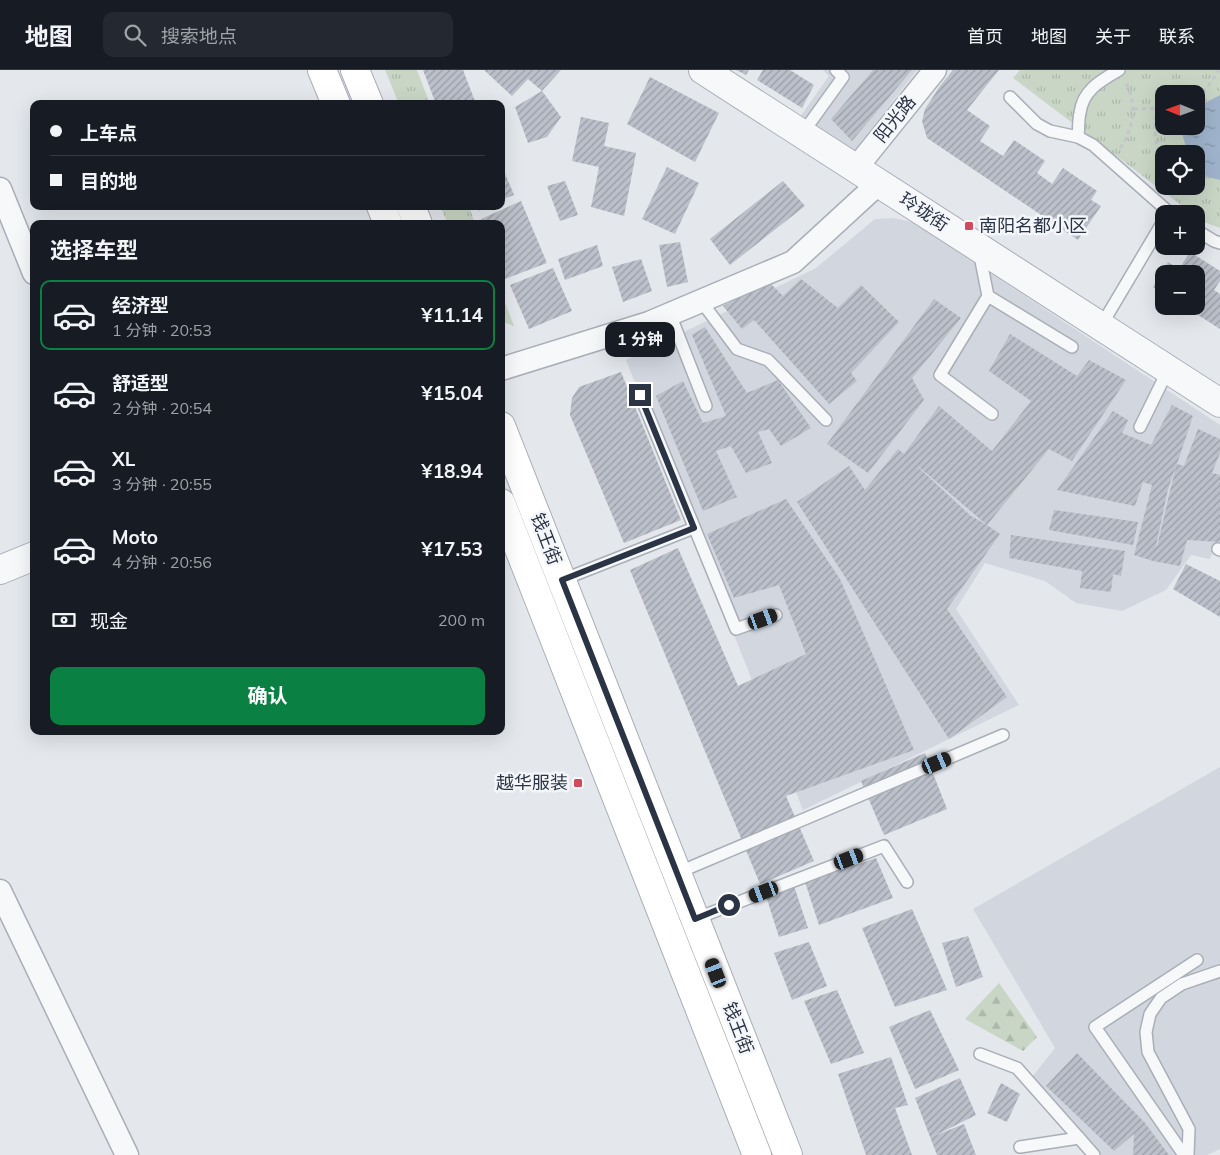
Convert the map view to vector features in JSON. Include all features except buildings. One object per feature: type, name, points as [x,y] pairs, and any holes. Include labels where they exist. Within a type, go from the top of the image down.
[{"type":"main road","points":[[322,70],[334,100]]},
{"type":"main road","points":[[354,70],[366,100]]},
{"type":"main road","name":"钱王街","points":[[505,436],[788,1155]]},
{"type":"main road","name":"钱王街","points":[[505,513],[757,1155]]},
{"type":"street","name":"玲珑街","points":[[703,70],[1220,403]]},
{"type":"street","name":"阳光路","points":[[856,168],[935,70]]},
{"type":"street","points":[[505,368],[648,323],[793,262],[879,183]]},
{"type":"street","points":[[0,188],[30,263]]},
{"type":"street","points":[[0,570],[30,558]]},
{"type":"street","points":[[0,891],[127,1155]]},
{"type":"lane","points":[[802,134],[843,77],[836,70]]},
{"type":"lane","points":[[1078,137],[1080,113],[1085,95],[1097,82],[1119,70]]},
{"type":"lane","points":[[1010,97],[1037,124],[1050,131],[1078,137],[1093,145],[1158,205]]},
{"type":"lane","points":[[1205,236],[1214,242],[1220,243]]},
{"type":"lane","points":[[1101,326],[1155,237]]},
{"type":"lane","points":[[979,248],[988,296],[940,375],[992,414]]},
{"type":"lane","points":[[988,296],[1072,347]]},
{"type":"lane","points":[[701,301],[737,349],[768,360],[826,420]]},
{"type":"lane","points":[[670,314],[706,406]]},
{"type":"lane","points":[[1140,427],[1168,370]]},
{"type":"lane","points":[[640,395],[736,629],[776,615]]},
{"type":"lane","points":[[562,580],[694,528]]},
{"type":"lane","points":[[677,873],[1003,735]]},
{"type":"lane","points":[[695,919],[884,846],[907,882]]},
{"type":"lane","points":[[1186,1155],[1096,1027],[1197,960]]},
{"type":"lane","points":[[1186,1155],[1189,1129],[1148,1052],[1146,1032],[1150,1014],[1161,998],[1182,984],[1220,972]]},
{"type":"lane","points":[[980,1054],[1017,1068],[1094,1155]]},
{"type":"lane","points":[[1020,1147],[1080,1138]]},
{"type":"path","points":[[1110,159],[1122,146],[1131,125],[1134,108],[1130,90],[1119,70]]},
{"type":"path","points":[[1205,89],[1220,70]]},
{"type":"path","points":[[1134,108],[1155,108]]},
{"type":"shaded area","points":[[823,70],[917,70],[852,153],[800,117],[829,76]]},
{"type":"shaded area","points":[[892,218],[913,222],[1220,425],[1220,534],[1210,559],[1191,555],[1166,590],[1122,611],[1076,603],[1045,581],[985,563],[956,609],[1019,705],[803,810],[626,360],[816,268],[875,219]]},
{"type":"shaded area","points":[[1220,767],[1220,1149],[1207,1155],[1096,1155],[1032,1077],[1055,1048],[973,909]]},
{"type":"green space","points":[[385,70],[417,70],[428,100],[397,100]]},
{"type":"green space","points":[[1020,70],[1220,70],[1220,228],[1205,222],[1205,205],[1181,205],[1168,195],[1205,195],[1205,145],[1155,145],[1155,185],[1013,78]]},
{"type":"green space","points":[[442,210],[470,210],[474,220],[446,220]]},
{"type":"green space","points":[[505,302],[514,326],[505,323]]},
{"type":"green space","points":[[999,983],[1037,1037],[1023,1051],[965,1019]]},
{"type":"water","points":[[1220,95],[1220,180],[1205,175],[1205,145],[1185,145],[1183,135],[1205,135],[1205,103]]},
{"type":"place","name":"南阳名都小区","points":[[969,226]]},
{"type":"place","name":"越华服装","points":[[578,783]]},
{"type":"route","points":[[640,395],[694,528],[562,580],[695,919],[729,905]]}]
